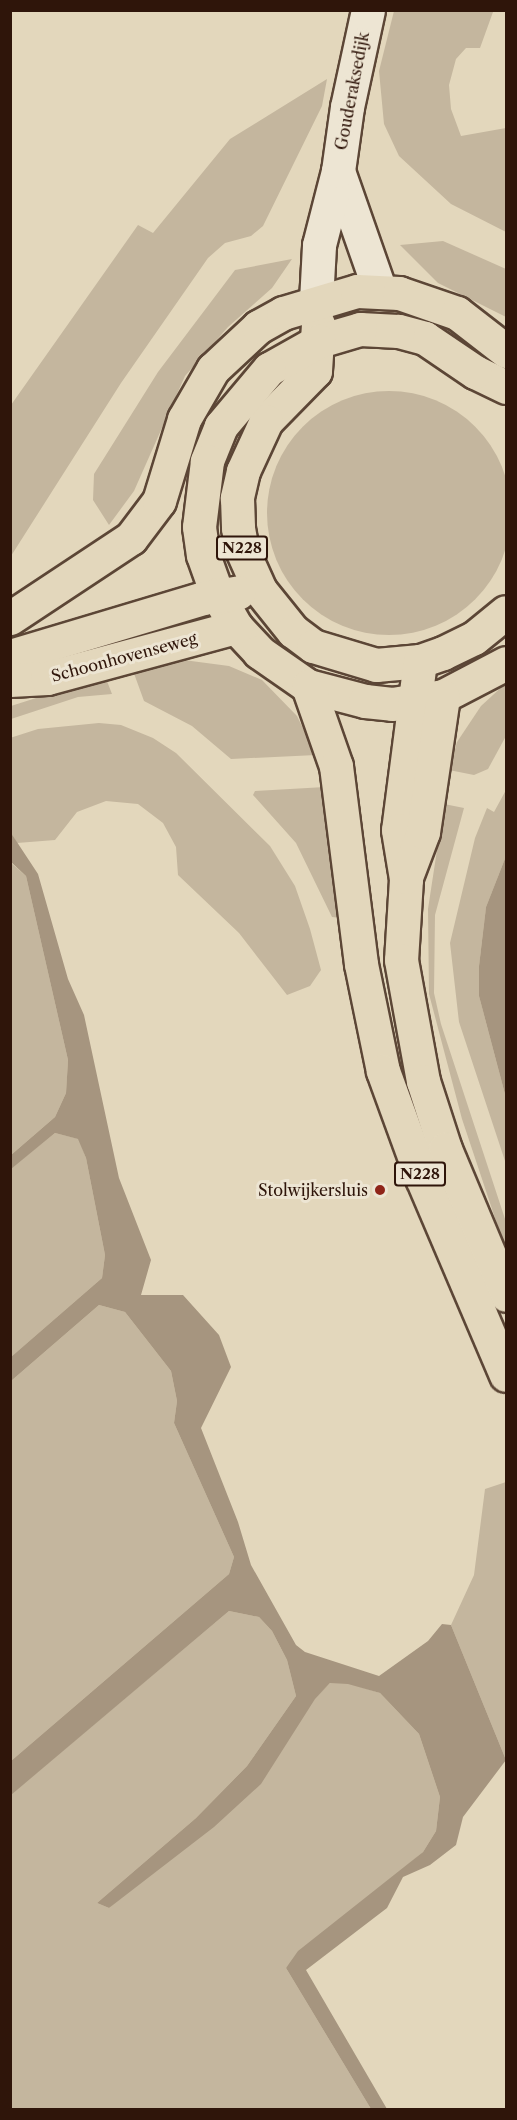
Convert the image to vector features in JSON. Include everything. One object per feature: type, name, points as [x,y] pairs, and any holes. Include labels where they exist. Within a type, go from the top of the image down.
[{"type":"main road","points":[[10,618],[131,538],[159,501],[184,419],[213,369],[258,327],[316,301],[357,291],[380,291],[457,313],[507,351]]},
{"type":"main road","name":"N228","points":[[316,301],[319,341],[315,371],[267,422],[243,471],[237,498],[238,528],[242,550],[260,590],[293,631],[313,646],[376,665],[420,661],[474,638],[507,612]]},
{"type":"main road","name":"N228","points":[[507,387],[475,372],[436,344],[398,330],[360,329],[319,341],[269,369],[245,393],[218,435],[207,461],[199,526],[203,555],[217,594],[236,627],[259,652],[308,686],[365,702],[428,698],[507,663]]},
{"type":"main road","name":"Schoonhovenseweg","points":[[10,656],[217,594],[260,590]]},
{"type":"main road","name":"Schoonhovenseweg","points":[[10,680],[47,678],[236,627]]},
{"type":"main road","name":"N228","points":[[420,661],[428,698],[423,832],[406,879],[401,960],[423,1081],[445,1149],[507,1295]]},
{"type":"main road","name":"N228","points":[[308,686],[336,766],[361,964],[383,1071],[405,1135],[507,1375]]},
{"type":"street","name":"Gouderaksedijk","points":[[316,301],[319,245],[338,171],[357,57],[368,10]]},
{"type":"street","name":"Gouderaksedijk","points":[[338,171],[380,291]]},
{"type":"shaded area","points":[[394,11],[493,12],[480,48],[466,48],[456,59],[449,85],[451,109],[461,136],[506,128],[506,232],[451,204],[399,156],[384,124],[379,71]]},
{"type":"shaded area","points":[[327,79],[322,106],[263,226],[251,236],[225,243],[208,258],[121,383],[11,556],[11,405],[138,225],[153,233],[230,139]]},
{"type":"shaded area","points":[[443,241],[506,269],[506,317],[438,283],[400,245]]},
{"type":"shaded area","points":[[292,259],[272,288],[228,327],[185,376],[134,491],[109,525],[93,500],[94,474],[158,372],[235,270]]},
{"type":"shaded area","points":[[389,391],[413,394],[436,401],[457,412],[475,427],[490,445],[501,466],[508,489],[511,513],[508,537],[501,560],[490,581],[475,599],[457,614],[436,625],[413,632],[389,635],[365,632],[342,625],[321,614],[303,599],[288,581],[277,560],[270,537],[267,513],[270,489],[277,466],[288,445],[303,427],[321,412],[342,401],[365,394]]},
{"type":"shaded area","points":[[176,659],[229,666],[262,680],[297,716],[316,755],[231,759],[192,726],[144,701],[132,668]]},
{"type":"shaded area","points":[[105,676],[112,694],[78,697],[11,719],[11,706]]},
{"type":"shaded area","points":[[506,683],[506,736],[488,769],[474,775],[449,770],[457,742],[481,706]]},
{"type":"shaded area","points":[[99,723],[121,725],[153,738],[176,753],[270,846],[295,886],[310,929],[321,970],[310,986],[287,995],[239,933],[178,875],[176,847],[163,823],[138,804],[106,801],[77,812],[55,840],[17,843],[11,833],[10,738],[38,729]]},
{"type":"shaded area","points":[[325,787],[341,918],[332,917],[296,843],[253,795],[255,791]]},
{"type":"shaded area","points":[[506,790],[506,856],[486,907],[479,966],[479,996],[506,1098],[506,1164],[459,1022],[450,943],[475,838],[487,808],[494,812]]},
{"type":"shaded area","points":[[444,804],[464,808],[435,915],[434,993],[441,1024],[506,1222],[506,1251],[462,1119],[429,994],[428,909]]},
{"type":"shaded area","points":[[11,833],[38,874],[68,979],[84,1015],[119,1178],[151,1260],[141,1295],[183,1295],[219,1335],[231,1367],[201,1428],[238,1522],[251,1565],[296,1645],[305,1652],[379,1676],[428,1641],[442,1624],[451,1625],[506,1760],[463,1817],[456,1845],[430,1865],[403,1877],[387,1908],[306,1970],[387,2109],[371,2109],[286,1968],[298,1951],[423,1852],[436,1831],[440,1797],[419,1734],[380,1693],[348,1684],[330,1683],[315,1699],[261,1784],[214,1827],[109,1908],[97,1903],[196,1818],[247,1766],[296,1696],[287,1660],[272,1631],[259,1617],[229,1611],[11,1795],[11,1761],[229,1574],[234,1557],[174,1423],[177,1401],[171,1371],[125,1312],[99,1305],[11,1381],[11,1357],[102,1278],[105,1255],[86,1158],[78,1139],[55,1133],[11,1169],[11,1155],[55,1117],[66,1093],[68,1060],[26,876],[11,862]]},
{"type":"shaded area","points":[[506,856],[506,1098],[479,996],[479,966],[486,907]]},
{"type":"shaded area","points":[[10,862],[26,876],[68,1060],[66,1093],[55,1117],[11,1155]]},
{"type":"shaded area","points":[[55,1133],[79,1139],[86,1158],[105,1255],[102,1278],[10,1358],[10,1169]]},
{"type":"shaded area","points":[[99,1305],[125,1312],[171,1371],[177,1401],[174,1423],[234,1557],[229,1574],[11,1761],[11,1381]]},
{"type":"shaded area","points":[[506,1482],[506,1760],[451,1625],[474,1575],[485,1489]]},
{"type":"shaded area","points":[[229,1611],[259,1617],[272,1631],[287,1660],[296,1696],[247,1766],[196,1818],[97,1903],[109,1908],[330,1683],[348,1683],[380,1693],[419,1734],[440,1797],[436,1831],[423,1852],[286,1968],[371,2109],[11,2109],[10,1795]]},
{"type":"place","name":"Stolwijkersluis","points":[[380,1190]]}]
